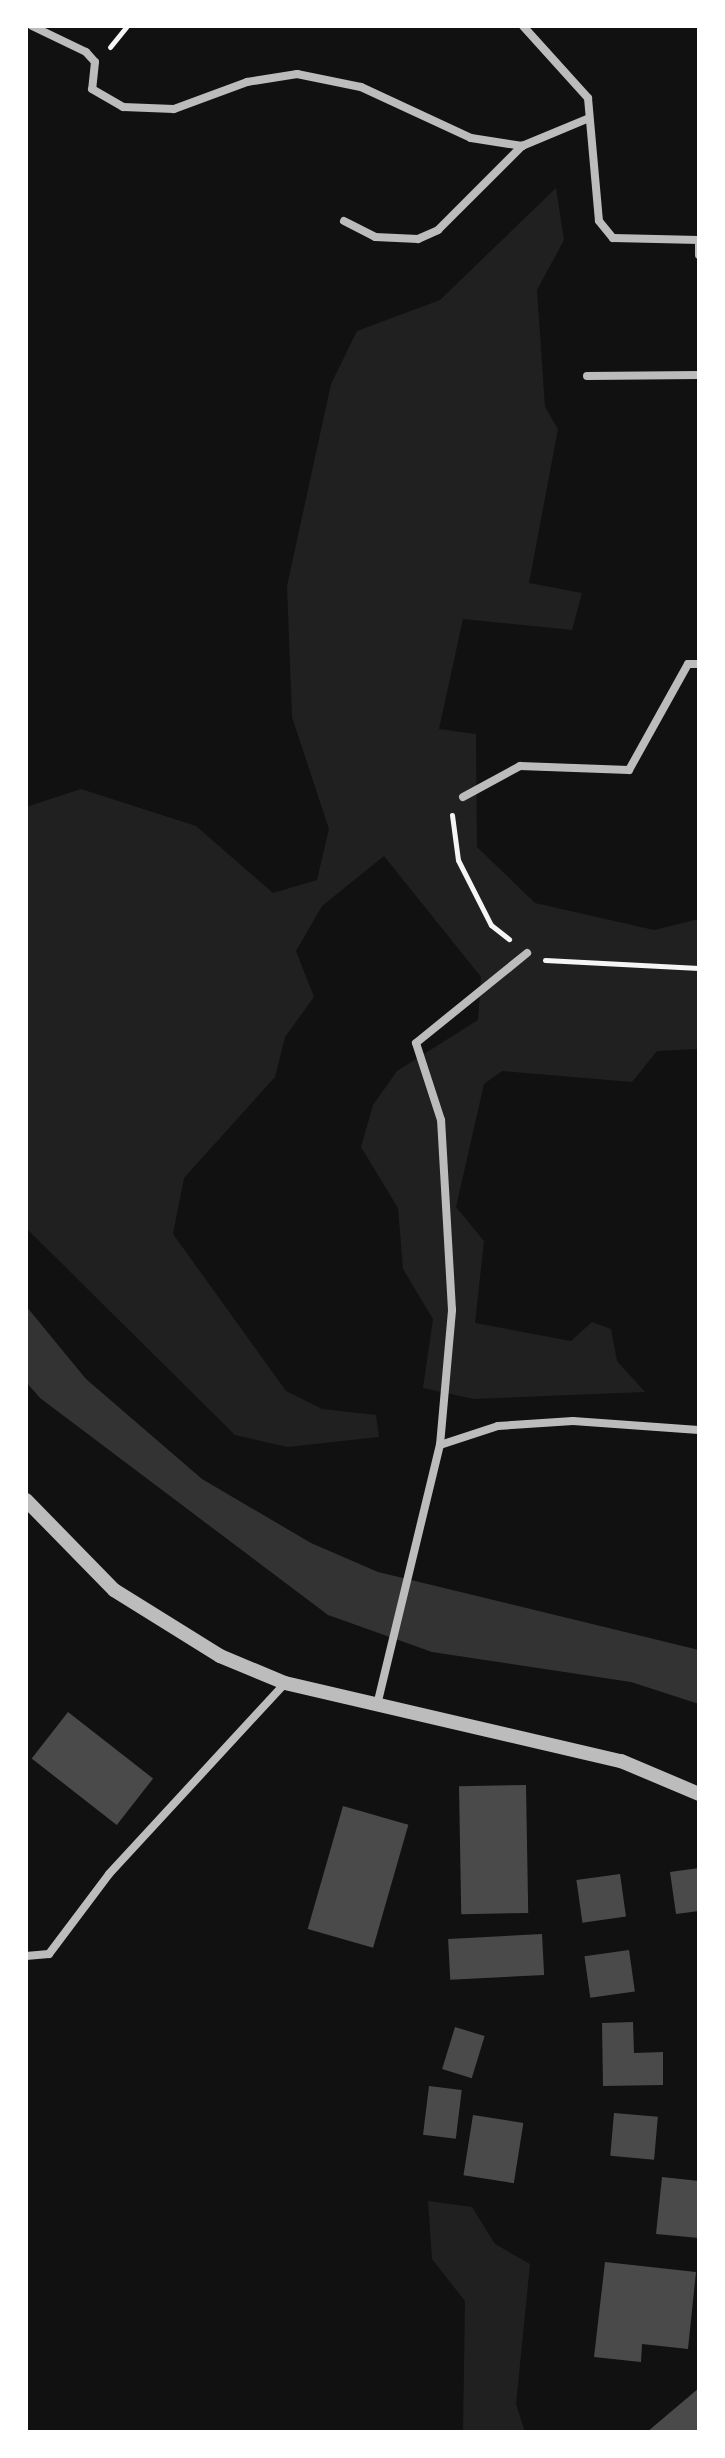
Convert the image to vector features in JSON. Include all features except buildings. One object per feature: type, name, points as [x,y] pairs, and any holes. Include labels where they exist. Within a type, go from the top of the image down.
[{"type":"street","points":[[32,26],[86,52],[95,62],[92,89],[123,107],[174,109],[247,82],[297,74],[361,87],[471,138],[522,146]]},
{"type":"street","points":[[523,26],[588,98],[587,119],[599,221],[613,238],[699,240],[699,255]]},
{"type":"street","points":[[344,221],[375,237],[418,239],[438,230],[522,146],[587,119]]},
{"type":"street","points":[[587,376],[699,375]]},
{"type":"street","points":[[463,797],[520,766],[629,770],[688,664],[699,664]]},
{"type":"street","points":[[377,1706],[409,1556],[440,1445],[452,1310],[441,1120],[416,1043],[527,953]]},
{"type":"street","points":[[440,1445],[498,1426],[573,1421],[699,1430]]},
{"type":"street","points":[[26,1500],[114,1590],[161,1623],[285,1683],[621,1761],[699,1794]]},
{"type":"street","points":[[26,1956],[49,1954],[109,1874],[285,1683]]},
{"type":"path","points":[[463,797],[449,819],[458,860],[491,925],[527,953],[549,962],[699,968]]},
{"type":"shaded area","points":[[556,188],[564,240],[537,290],[545,407],[558,429],[529,583],[582,593],[572,630],[463,619],[439,729],[476,734],[477,847],[535,903],[654,930],[699,919],[699,1049],[657,1051],[632,1082],[502,1071],[484,1084],[456,1207],[484,1241],[475,1323],[571,1341],[592,1322],[611,1329],[617,1361],[645,1392],[474,1399],[423,1388],[433,1319],[403,1269],[398,1208],[361,1147],[373,1105],[397,1071],[478,1020],[481,977],[384,856],[322,906],[296,951],[314,997],[285,1037],[275,1077],[184,1178],[173,1234],[286,1391],[322,1409],[376,1415],[379,1437],[287,1447],[235,1435],[26,1228],[26,807],[81,789],[196,826],[273,893],[317,880],[329,829],[292,717],[287,586],[331,384],[357,331],[440,300]]},
{"type":"shaded area","points":[[26,1306],[86,1379],[202,1479],[311,1543],[378,1572],[699,1650],[699,1704],[631,1682],[432,1652],[328,1615],[40,1398],[26,1382]]},
{"type":"shaded area","points":[[428,2201],[472,2207],[495,2244],[530,2264],[516,2404],[525,2432],[463,2432],[465,2301],[432,2259]]}]
